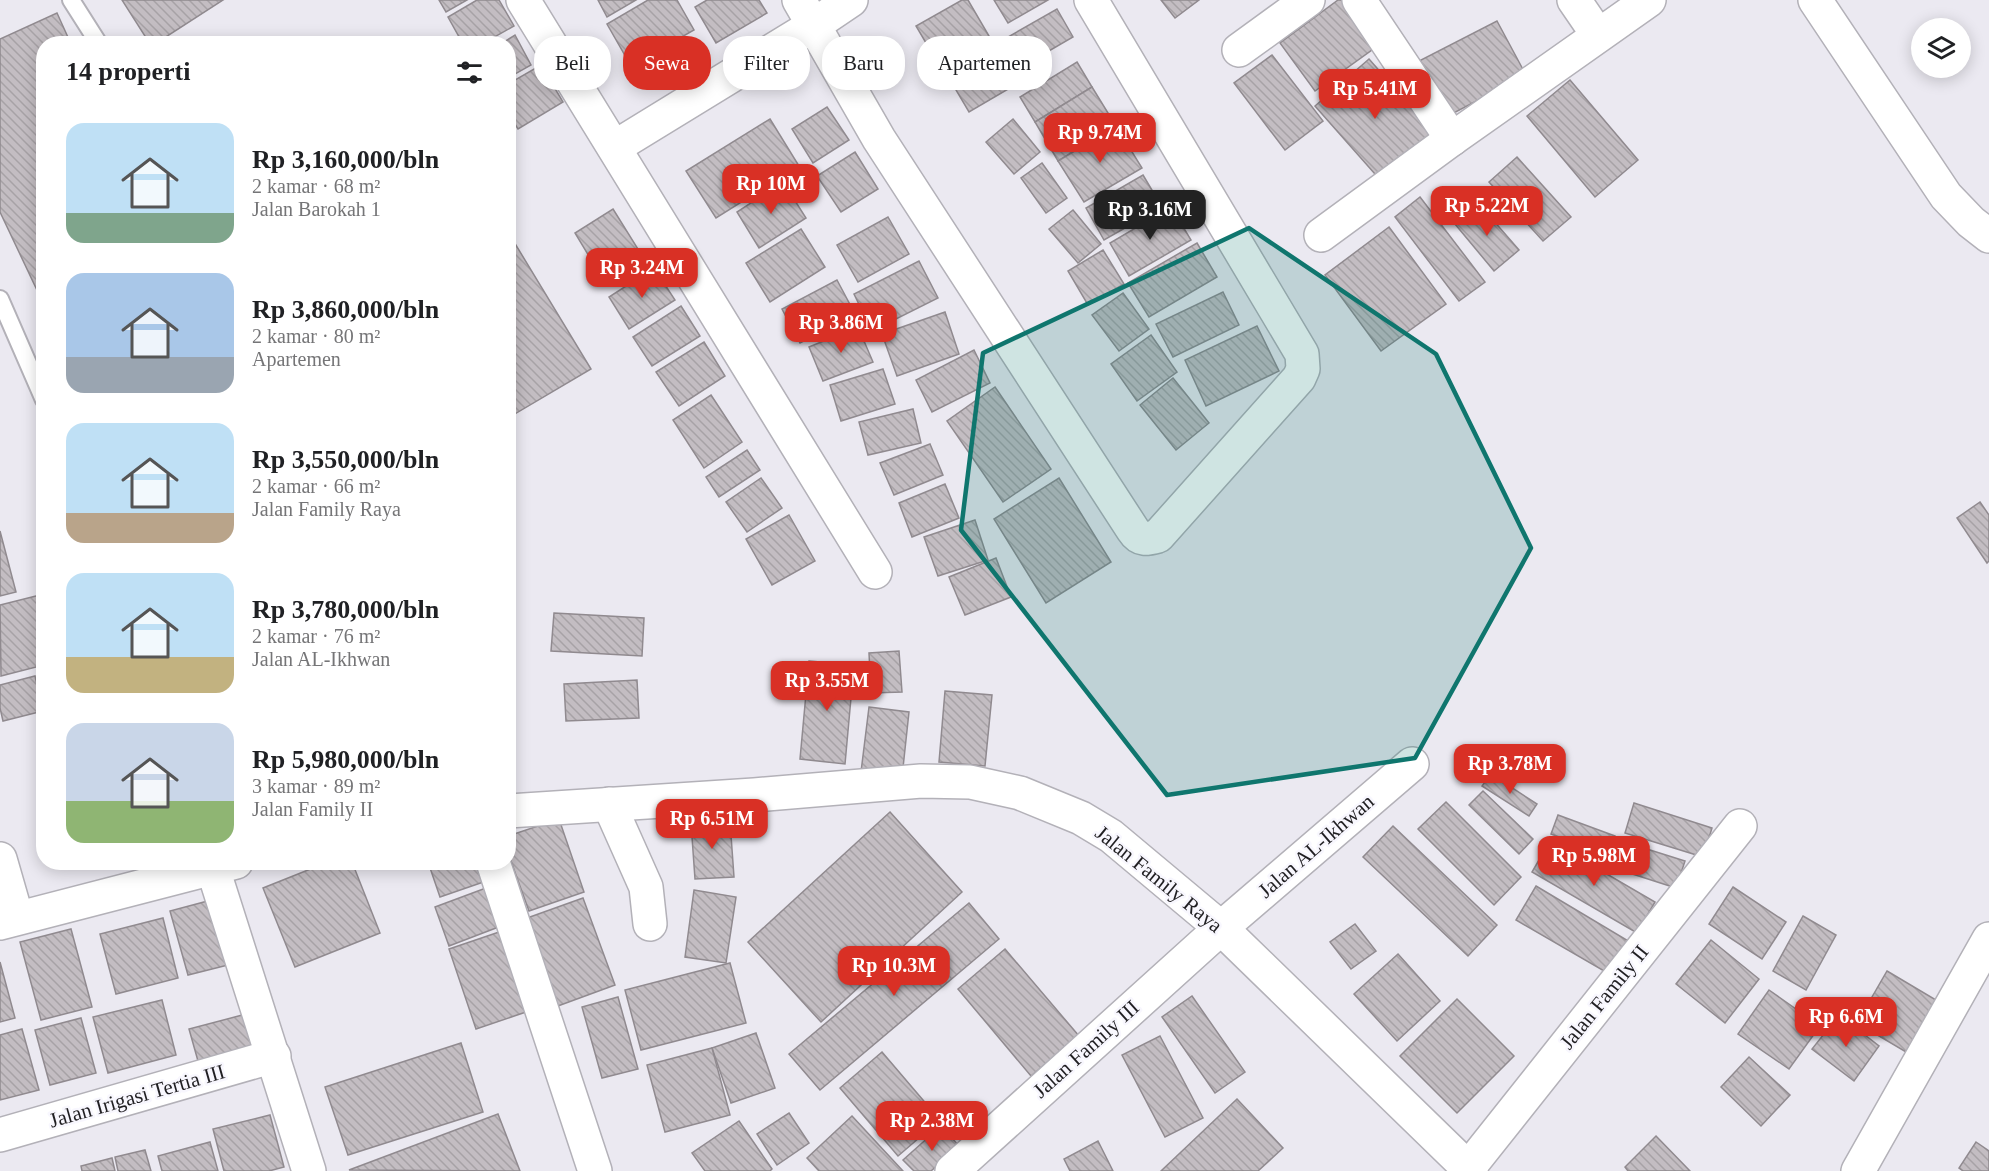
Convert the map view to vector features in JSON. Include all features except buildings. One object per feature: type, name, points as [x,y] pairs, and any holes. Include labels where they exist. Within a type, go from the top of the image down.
[{"type":"street","points":[[523,0],[875,572]]},
{"type":"street","points":[[615,147],[807,13],[851,0]]},
{"type":"street","points":[[807,13],[879,139],[1136,536],[1149,539],[1158,536],[1299,378],[1304,362],[1302,354],[1091,0]]},
{"type":"street","points":[[1239,50],[1308,0]]},
{"type":"street","points":[[1359,0],[1452,139]]},
{"type":"street","points":[[1574,0],[1598,35]]},
{"type":"street","points":[[1321,235],[1649,0]]},
{"type":"street","points":[[1815,0],[1946,196],[1971,222],[1989,236]]},
{"type":"street","name":"Jalan AL-Ikhwan","points":[[1221,928],[1412,764]]},
{"type":"street","name":"Jalan Family Raya","points":[[516,810],[754,795],[921,781],[970,782],[1020,793],[1081,818],[1111,836],[1221,928],[1468,1170]]},
{"type":"street","points":[[609,804],[646,887],[650,924]]},
{"type":"street","name":"Jalan Family II","points":[[1468,1170],[1740,826]]},
{"type":"street","points":[[0,859],[9,921],[208,870]]},
{"type":"street","points":[[225,870],[274,1056],[309,1171]]},
{"type":"street","points":[[497,870],[595,1171]]},
{"type":"street","name":"Jalan Family III","points":[[952,1171],[1221,928]]},
{"type":"street","points":[[1858,1171],[1989,939]]},
{"type":"street","name":"Jalan Irigasi Tertia III","points":[[0,1136],[274,1056]]},
{"type":"lane","points":[[71,0],[94,36]]},
{"type":"lane","points":[[0,299],[36,382]]},
{"type":"highlighted area","points":[[1249,228],[1436,354],[1531,548],[1415,758],[1167,795],[961,530],[983,353]]}]
